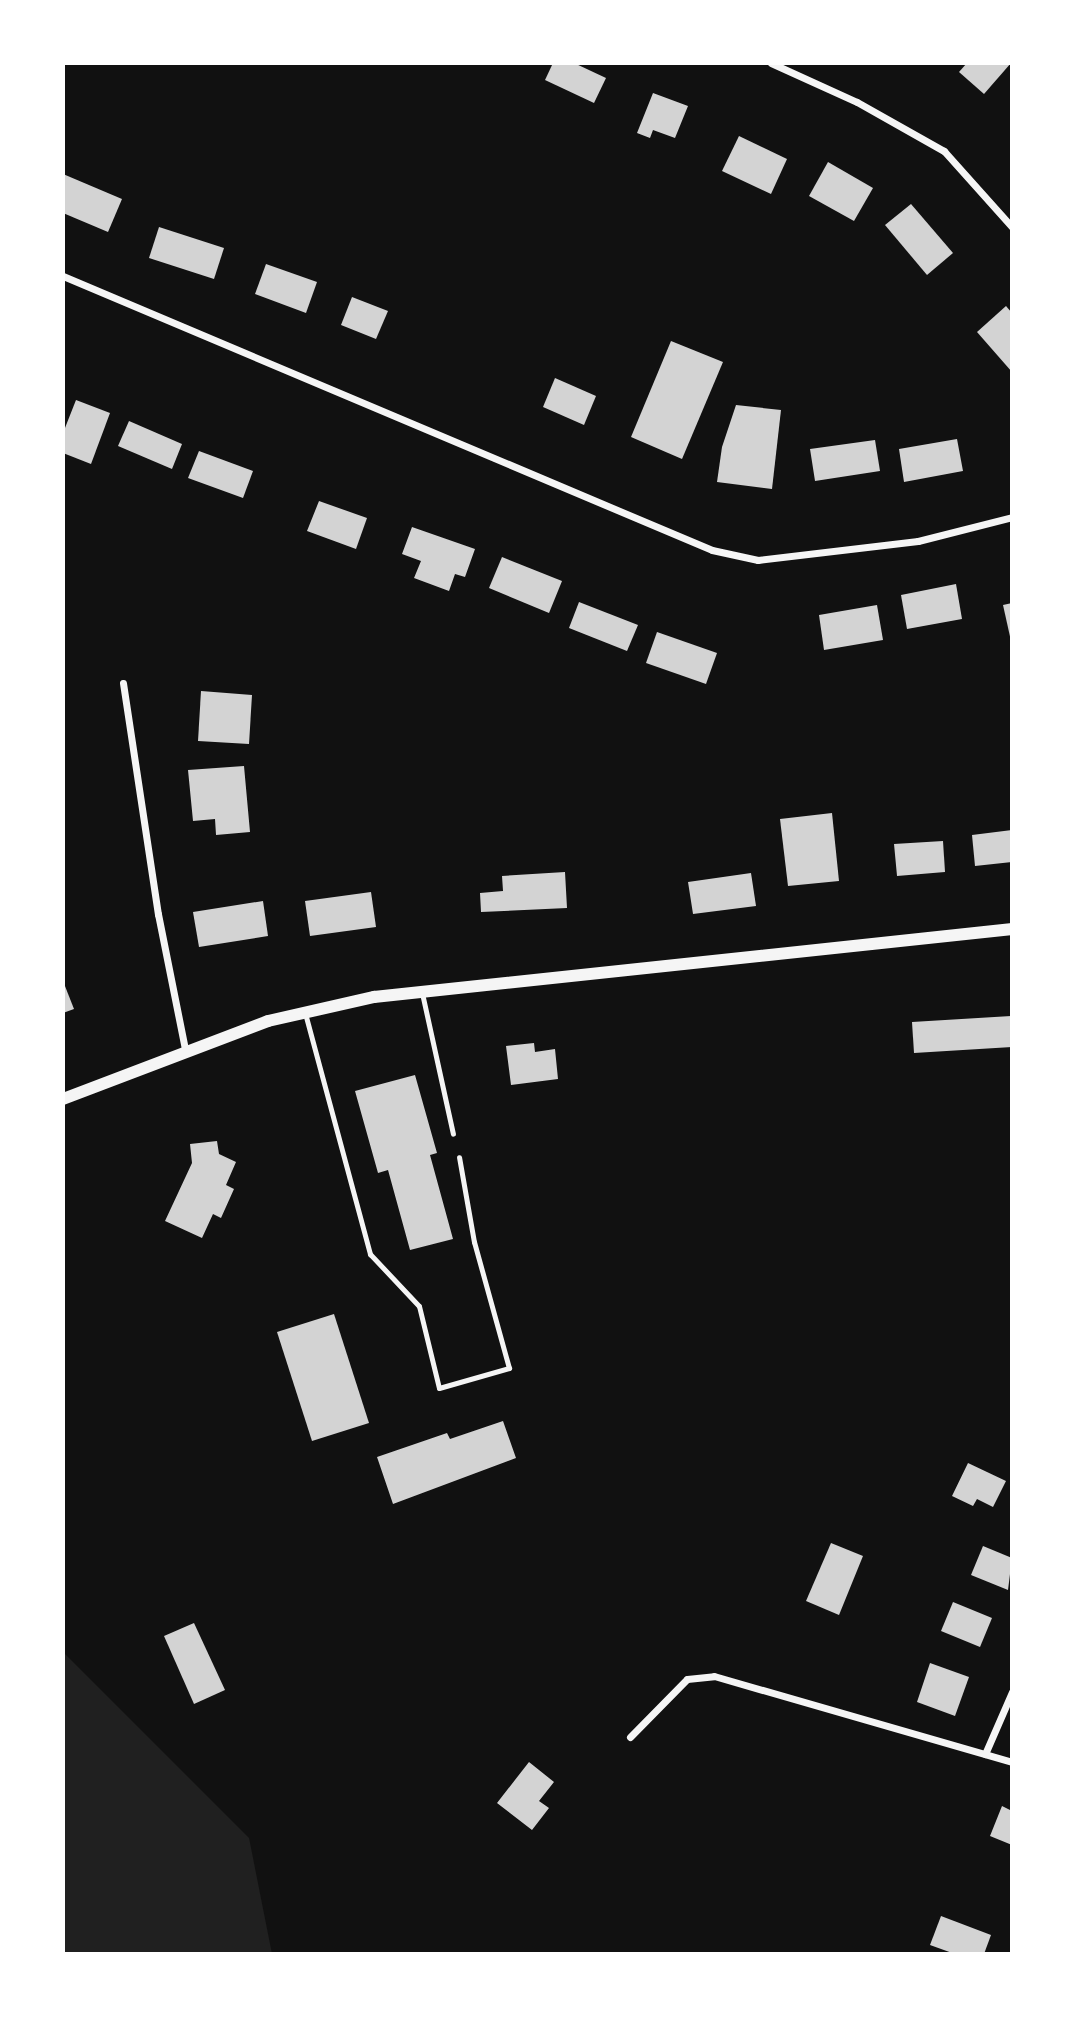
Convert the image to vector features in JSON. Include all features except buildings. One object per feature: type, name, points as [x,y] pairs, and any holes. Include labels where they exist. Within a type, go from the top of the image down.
[{"type":"street","points":[[771,63],[857,102],[944,151],[1012,227]]},
{"type":"street","points":[[63,276],[712,551],[758,560],[918,541],[1012,517]]},
{"type":"street","points":[[123,683],[158,914],[185,1049]]},
{"type":"street","points":[[63,1099],[185,1049],[305,1012],[422,990],[775,958],[1012,929]]},
{"type":"street","points":[[630,1737],[687,1679],[714,1676],[1012,1762]]},
{"type":"street","points":[[985,1754],[1012,1692]]},
{"type":"lane","points":[[422,990],[453,1134]]},
{"type":"lane","points":[[305,1012],[370,1254],[419,1306],[439,1388],[509,1368],[474,1242],[459,1157]]},
{"type":"shaded area","points":[[63,1652],[249,1838],[272,1954],[63,1954]]}]
